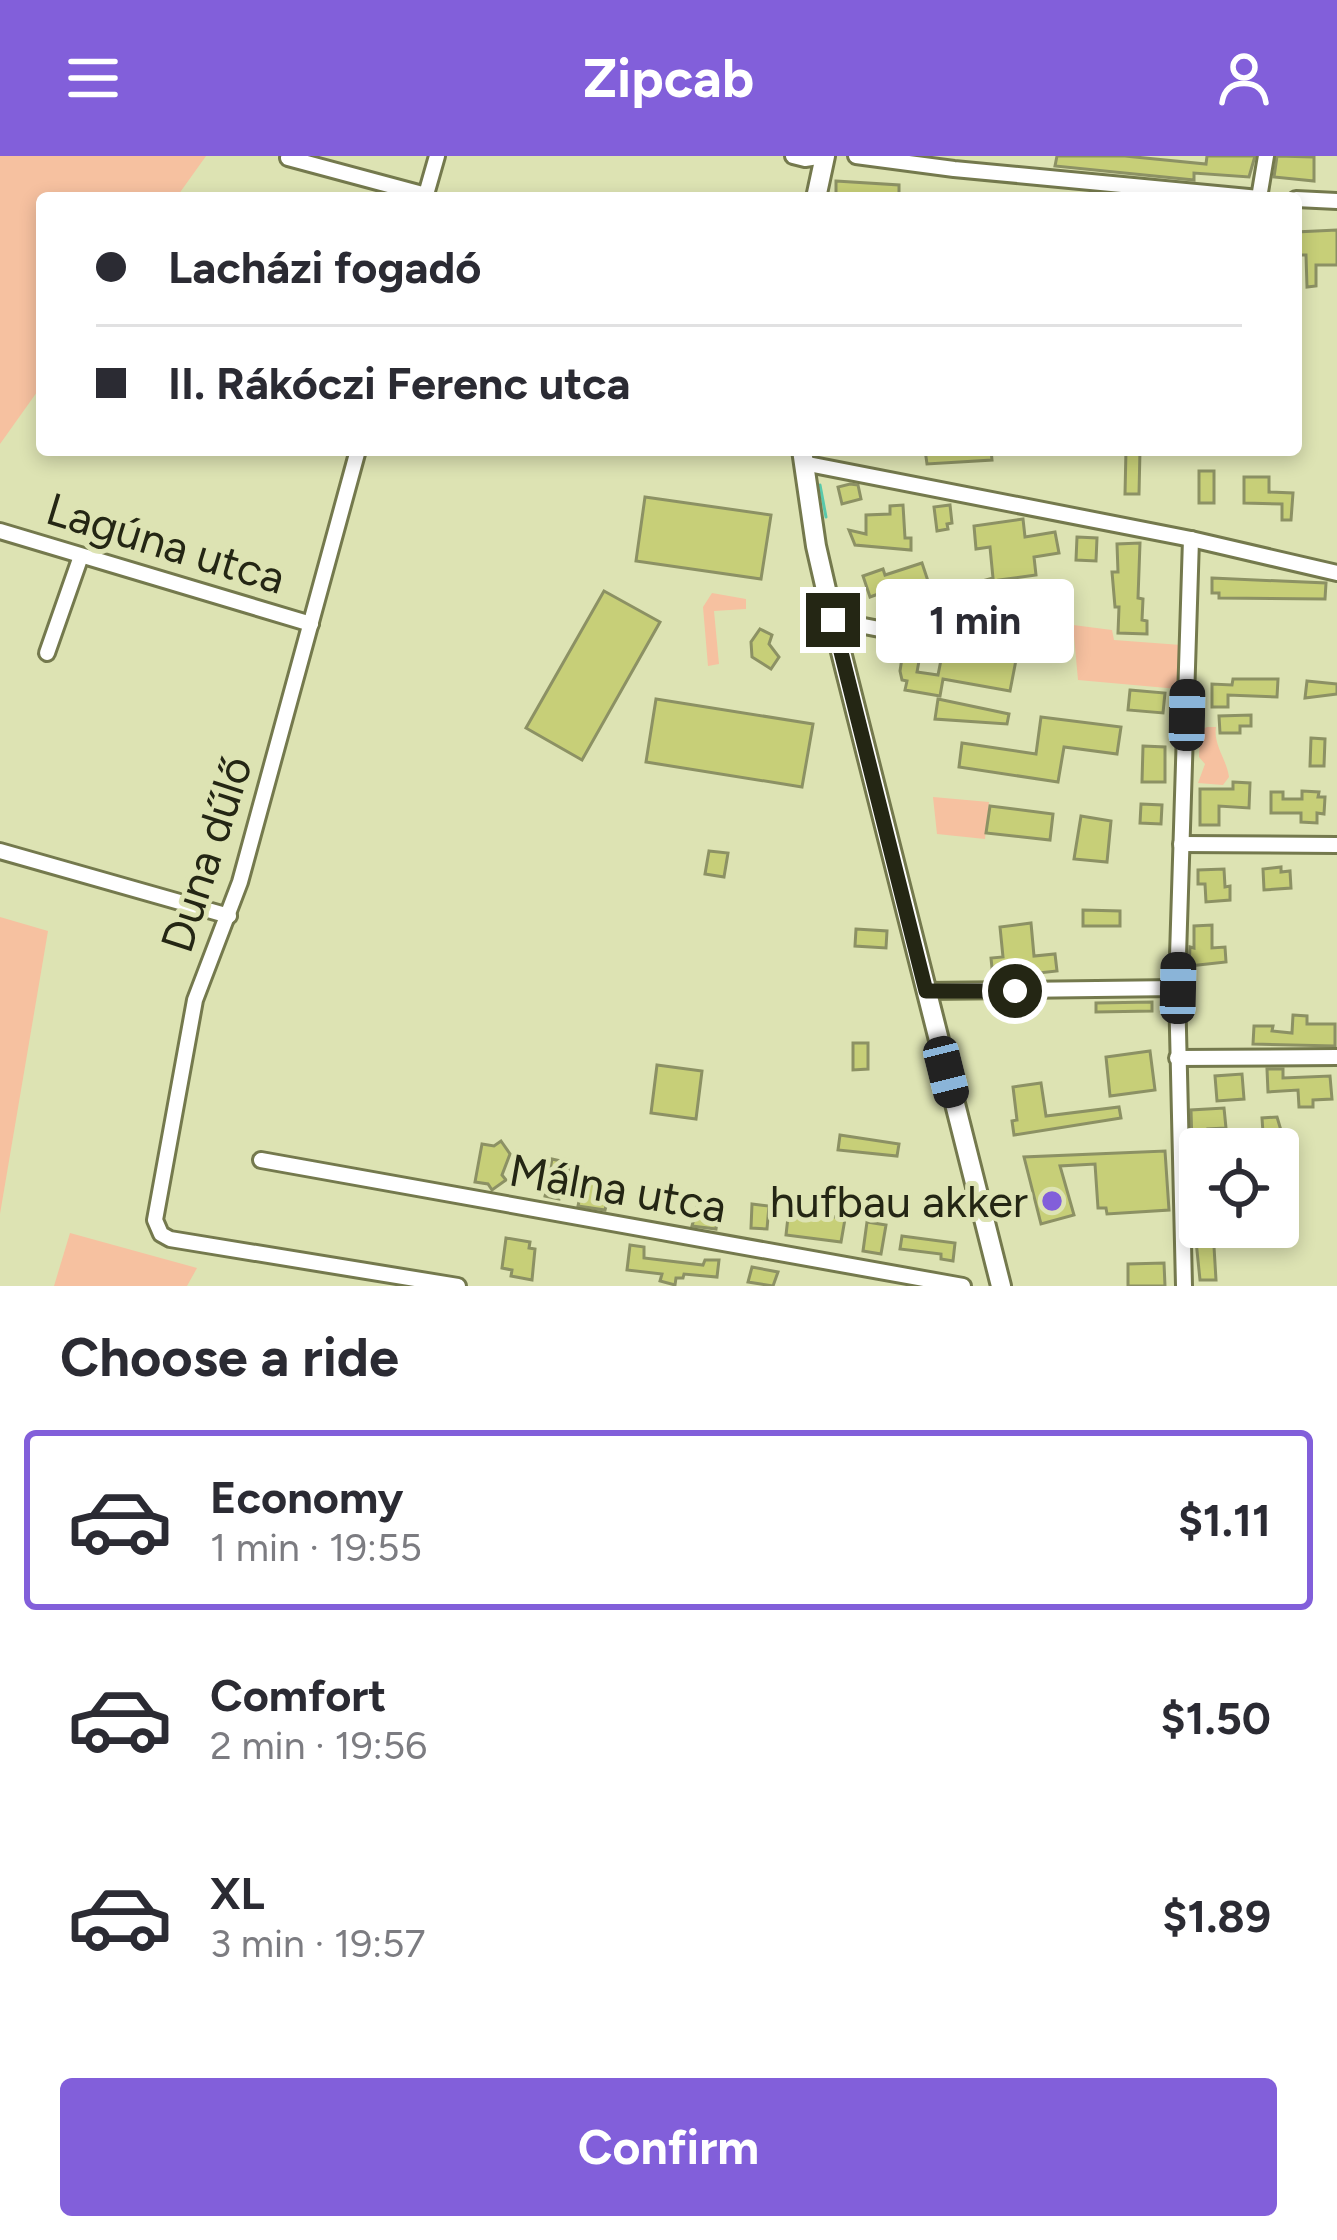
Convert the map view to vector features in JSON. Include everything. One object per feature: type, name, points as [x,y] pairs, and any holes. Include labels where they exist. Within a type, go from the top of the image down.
[{"type":"main road","points":[[817,192],[825,156]]},
{"type":"main road","points":[[802,456],[833,620],[1000,1286]]},
{"type":"street","points":[[427,192],[437,156]]},
{"type":"street","points":[[793,156],[825,156]]},
{"type":"street","points":[[856,156],[1194,192]]},
{"type":"street","points":[[1260,192],[1266,156]]},
{"type":"street","points":[[288,158],[408,192]]},
{"type":"street","points":[[1302,200],[1337,201]]},
{"type":"street","name":"Duna dűlő","points":[[356,456],[229,916],[195,1000],[155,1208],[161,1234],[170,1239],[458,1286]]},
{"type":"street","points":[[802,456],[1337,573]]},
{"type":"street","name":"Lagúna utca","points":[[0,531],[311,624]]},
{"type":"street","points":[[1184,1286],[1178,988],[1191,538]]},
{"type":"street","points":[[47,653],[81,556]]},
{"type":"street","points":[[833,620],[988,650]]},
{"type":"street","points":[[1181,844],[1337,844]]},
{"type":"street","points":[[0,851],[229,916]]},
{"type":"street","points":[[926,991],[1178,988]]},
{"type":"street","points":[[1178,1058],[1337,1058]]},
{"type":"street","name":"Málna utca","points":[[261,1160],[963,1286]]},
{"type":"shaded area","points":[[0,156],[206,156],[180,192],[36,192],[36,393],[0,444]]},
{"type":"shaded area","points":[[712,593],[746,599],[746,609],[714,611],[719,664],[708,666],[703,607]]},
{"type":"shaded area","points":[[1073,625],[1112,630],[1114,640],[1181,645],[1178,689],[1078,680]]},
{"type":"shaded area","points":[[1216,727],[1229,777],[1223,785],[1198,783],[1205,764],[1199,757],[1200,731]]},
{"type":"shaded area","points":[[933,797],[989,802],[985,839],[937,834]]},
{"type":"shaded area","points":[[0,917],[48,931],[0,1214]]},
{"type":"shaded area","points":[[70,1233],[197,1268],[187,1286],[54,1286]]},
{"type":"building","points":[[1057,156],[1125,156],[1206,164],[1207,156],[1255,156],[1249,177],[1194,173],[1194,180],[1055,166]]},
{"type":"building","points":[[1277,156],[1314,157],[1314,181],[1274,177]]},
{"type":"building","points":[[836,181],[899,185],[899,192],[836,192]]},
{"type":"building","points":[[1337,230],[1337,265],[1316,265],[1316,286],[1307,287],[1302,232]]},
{"type":"building","points":[[926,456],[992,456],[992,460],[927,464]]},
{"type":"building","points":[[1126,456],[1140,456],[1139,494],[1125,494]]},
{"type":"building","points":[[1199,471],[1214,471],[1214,503],[1199,503]]},
{"type":"building","points":[[1244,477],[1269,477],[1269,492],[1293,493],[1291,520],[1282,520],[1282,504],[1244,503]]},
{"type":"building","points":[[858,485],[861,499],[842,504],[838,487]]},
{"type":"building","points":[[645,497],[771,515],[761,579],[636,561]]},
{"type":"building","points":[[903,505],[905,538],[911,538],[911,550],[855,545],[849,530],[866,534],[866,515],[890,514],[890,506]]},
{"type":"building","points":[[950,505],[952,523],[937,531],[934,507]]},
{"type":"building","points":[[1023,519],[1025,537],[1055,532],[1059,553],[1034,557],[1036,575],[999,580],[1005,599],[944,619],[936,594],[993,578],[990,547],[976,549],[974,526]]},
{"type":"building","points":[[1077,537],[1097,538],[1096,561],[1076,560]]},
{"type":"building","points":[[1140,543],[1138,598],[1143,599],[1147,634],[1118,633],[1112,572],[1118,572],[1117,544]]},
{"type":"building","points":[[922,563],[929,584],[908,591],[906,584],[870,597],[863,576],[883,569],[885,575]]},
{"type":"building","points":[[1212,578],[1326,583],[1325,599],[1219,598],[1219,593],[1212,593]]},
{"type":"building","points":[[604,591],[660,622],[582,760],[526,728]]},
{"type":"building","points":[[760,629],[772,635],[769,644],[779,657],[771,669],[752,657],[751,642]]},
{"type":"building","points":[[942,655],[1016,660],[1010,691],[943,679],[940,696],[905,690],[902,658],[919,661],[917,672],[938,675]]},
{"type":"building","points":[[1233,679],[1278,679],[1277,697],[1228,695],[1228,707],[1212,707],[1212,684],[1232,685]]},
{"type":"building","points":[[1307,681],[1337,684],[1337,694],[1305,698]]},
{"type":"building","points":[[1130,690],[1165,693],[1163,713],[1128,710]]},
{"type":"building","points":[[656,699],[813,724],[802,787],[646,762]]},
{"type":"building","points":[[938,699],[1009,714],[1007,724],[935,719]]},
{"type":"building","points":[[1251,715],[1251,726],[1240,726],[1240,733],[1220,733],[1219,716]]},
{"type":"building","points":[[1041,717],[1121,727],[1117,754],[1064,747],[1058,782],[959,767],[962,743],[1036,754]]},
{"type":"building","points":[[1311,738],[1325,739],[1324,766],[1310,766]]},
{"type":"building","points":[[1143,746],[1165,747],[1165,782],[1142,782]]},
{"type":"building","points":[[1233,782],[1250,783],[1249,808],[1219,806],[1219,825],[1200,825],[1200,789],[1233,789]]},
{"type":"building","points":[[1302,791],[1325,797],[1324,814],[1317,813],[1317,823],[1301,822],[1301,813],[1271,813],[1271,792],[1283,792],[1283,799],[1302,799]]},
{"type":"building","points":[[1141,804],[1162,805],[1161,824],[1140,823]]},
{"type":"building","points":[[990,806],[1053,814],[1050,840],[986,833]]},
{"type":"building","points":[[1081,816],[1111,821],[1107,862],[1074,859]]},
{"type":"building","points":[[709,851],[728,853],[724,877],[705,874]]},
{"type":"building","points":[[1281,867],[1281,872],[1290,871],[1291,888],[1264,890],[1263,869]]},
{"type":"building","points":[[1224,869],[1230,900],[1206,902],[1198,870]]},
{"type":"building","points":[[1083,910],[1120,911],[1120,926],[1083,926]]},
{"type":"building","points":[[1031,923],[1034,956],[1055,954],[1057,971],[993,978],[991,958],[1003,957],[1000,927]]},
{"type":"building","points":[[1212,925],[1212,948],[1225,947],[1226,962],[1189,966],[1194,926]]},
{"type":"building","points":[[856,929],[887,931],[886,948],[855,946]]},
{"type":"building","points":[[1152,1002],[1152,1011],[1096,1012],[1096,1003]]},
{"type":"building","points":[[1293,1015],[1307,1016],[1307,1024],[1335,1024],[1335,1046],[1253,1044],[1254,1026],[1292,1033]]},
{"type":"building","points":[[853,1043],[868,1043],[868,1069],[853,1070]]},
{"type":"building","points":[[1150,1051],[1155,1090],[1110,1096],[1106,1057]]},
{"type":"building","points":[[657,1065],[702,1071],[696,1119],[651,1113]]},
{"type":"building","points":[[1267,1069],[1283,1069],[1283,1078],[1330,1076],[1332,1099],[1299,1107],[1298,1090],[1268,1092]]},
{"type":"building","points":[[1242,1074],[1244,1099],[1217,1101],[1215,1076]]},
{"type":"building","points":[[1041,1083],[1046,1116],[1119,1107],[1121,1118],[1014,1135],[1013,1087]]},
{"type":"building","points":[[1224,1108],[1226,1128],[1192,1128],[1191,1110]]},
{"type":"building","points":[[1277,1117],[1280,1128],[1263,1128],[1262,1118]]},
{"type":"building","points":[[840,1135],[899,1144],[897,1156],[838,1150]]},
{"type":"building","points":[[501,1141],[510,1154],[502,1175],[506,1180],[492,1190],[488,1184],[475,1182],[482,1144],[494,1146]]},
{"type":"building","points":[[1165,1151],[1169,1210],[1107,1214],[1106,1208],[1098,1208],[1095,1164],[1060,1166],[1074,1215],[1041,1224],[1024,1157]]},
{"type":"building","points":[[552,1159],[565,1162],[569,1175],[612,1183],[605,1210],[578,1206],[580,1197],[545,1196]]},
{"type":"building","points":[[698,1203],[719,1207],[716,1229],[692,1226]]},
{"type":"building","points":[[752,1204],[769,1206],[767,1229],[751,1228]]},
{"type":"building","points":[[789,1208],[845,1219],[841,1242],[786,1235]]},
{"type":"building","points":[[867,1222],[886,1225],[881,1254],[863,1251]]},
{"type":"building","points":[[902,1236],[955,1243],[953,1261],[941,1259],[941,1254],[900,1249]]},
{"type":"building","points":[[506,1238],[530,1242],[529,1248],[535,1249],[532,1280],[511,1276],[512,1270],[502,1268]]},
{"type":"building","points":[[630,1245],[644,1247],[644,1258],[703,1265],[705,1260],[719,1260],[717,1277],[684,1274],[676,1278],[675,1285],[660,1281],[662,1274],[627,1270]]},
{"type":"building","points":[[1197,1248],[1214,1248],[1216,1280],[1200,1280]]},
{"type":"building","points":[[1164,1263],[1165,1286],[1128,1286],[1128,1264]]},
{"type":"building","points":[[752,1267],[778,1272],[773,1286],[748,1282]]},
{"type":"waterway","points":[[820,485],[826,517]]},
{"type":"place","name":"hufbau akker","points":[[1052,1201]]},
{"type":"route","points":[[833,620],[926,991],[1015,991]]}]
